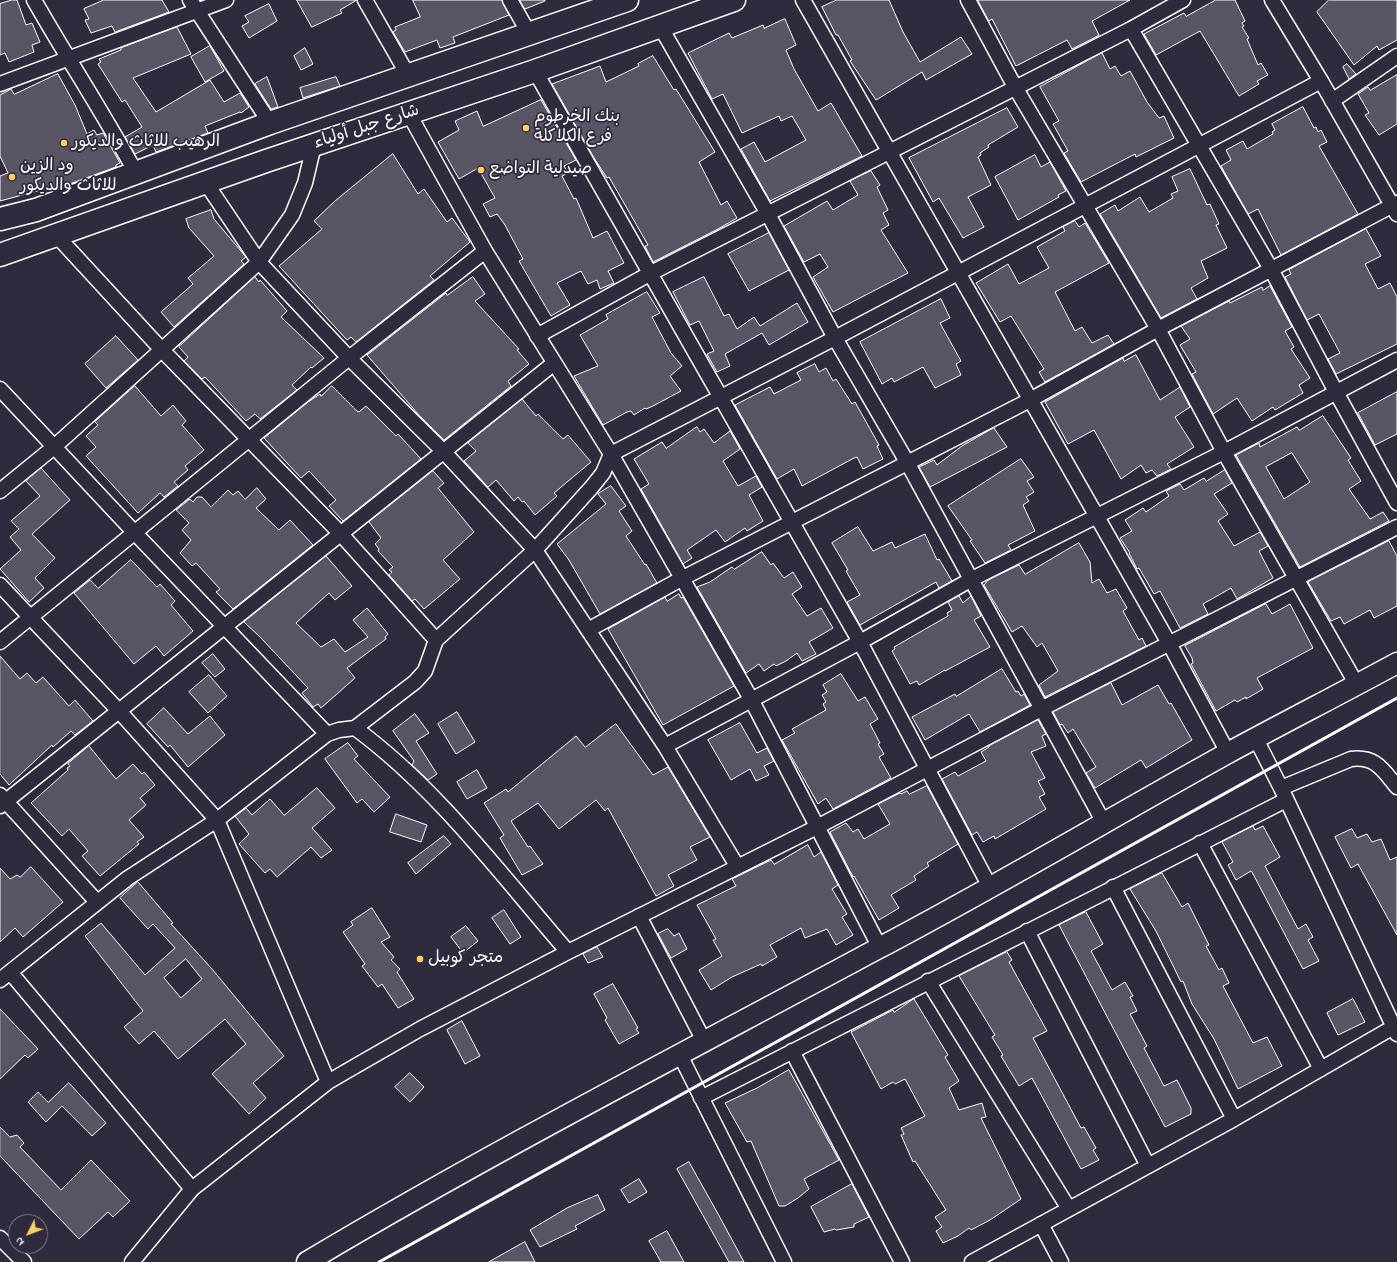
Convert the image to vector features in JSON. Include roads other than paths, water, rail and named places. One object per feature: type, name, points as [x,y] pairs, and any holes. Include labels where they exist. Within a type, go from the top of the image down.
[{"type":"main road","name":"شارع جبل أولياء","points":[[0,219],[36,210],[270,123],[408,75],[530,35],[627,0]]},
{"type":"main road","name":"شارع جبل أولياء","points":[[0,255],[314,145],[535,71],[734,0]]},
{"type":"street","points":[[34,0],[110,125],[136,173]]},
{"type":"street","points":[[0,84],[68,58],[193,6],[226,0]]},
{"type":"street","points":[[365,0],[408,75]]},
{"type":"street","points":[[510,0],[530,35]]},
{"type":"street","points":[[803,0],[1170,645],[1228,754]]},
{"type":"street","points":[[968,0],[1015,87],[1158,329],[1224,452],[1357,685]]},
{"type":"street","points":[[537,336],[651,273],[1131,29],[1183,0]]},
{"type":"street","points":[[588,630],[792,521],[1030,400],[1270,269],[1395,207],[1272,0]]},
{"type":"street","points":[[193,6],[270,123]]},
{"type":"street","points":[[660,26],[768,214],[835,338],[907,462],[1043,708],[1104,823]]},
{"type":"street","points":[[1131,29],[1270,269],[1397,503]]},
{"type":"street","points":[[1332,101],[1397,56]]},
{"type":"street","points":[[535,71],[860,642],[929,769],[990,887]]},
{"type":"street","points":[[192,1189],[5,976],[97,902],[155,860],[217,820],[327,734],[339,730],[355,728],[420,677],[425,671],[436,640],[535,550],[603,473],[611,454],[835,338],[1321,81]]},
{"type":"street","points":[[409,114],[485,251],[553,364],[611,454],[751,700],[880,948]]},
{"type":"street","points":[[0,491],[54,447],[259,262],[292,215],[305,183],[314,145]]},
{"type":"street","points":[[206,183],[259,262],[349,358],[443,451],[535,550],[665,746],[737,866]]},
{"type":"street","points":[[56,235],[162,350],[340,533],[436,640]]},
{"type":"street","points":[[0,642],[349,358],[485,251]]},
{"type":"street","points":[[665,746],[860,642],[972,580],[1224,452],[1397,360]]},
{"type":"street","points":[[97,902],[2,801],[119,711],[553,364]]},
{"type":"street","points":[[0,389],[327,734]]},
{"type":"street","points":[[137,1260],[192,1189],[328,1082],[420,1029],[568,952],[817,827],[1043,708],[1170,645],[1397,527]]},
{"type":"street","points":[[0,585],[31,616],[119,711],[217,820],[328,1082]]},
{"type":"street","points":[[308,1262],[430,1190],[679,1053],[880,948],[1228,754],[1397,663]]},
{"type":"street","points":[[355,728],[381,748],[446,812],[568,952]]},
{"type":"street","points":[[972,1262],[1148,1166],[1320,1069],[1396,1029],[1284,794],[1256,739]]},
{"type":"street","points":[[700,1098],[1200,843],[1284,794],[1351,759],[1361,758],[1375,762],[1397,787]]},
{"type":"street","points":[[1200,843],[1320,1069]]},
{"type":"street","points":[[1113,887],[1234,1118]]},
{"type":"street","points":[[640,916],[704,1041]]},
{"type":"street","points":[[1027,931],[1148,1166]]},
{"type":"street","points":[[928,981],[1069,1209]]},
{"type":"street","points":[[792,1051],[902,1262]]},
{"type":"street","points":[[679,1053],[700,1098],[784,1262]]},
{"type":"street","points":[[1041,1224],[1061,1262]]},
{"type":"street","points":[[0,1238],[24,1262]]},
{"type":"railway","points":[[379,1262],[1397,698]]},
{"type":"place","name":"بنك الخرطوم فرع الكلاكلة","points":[[526,128]]},
{"type":"place","name":"الرهيب للاثاث والديكور","points":[[64,143]]},
{"type":"place","name":"صيدلية التواضع","points":[[481,170]]},
{"type":"place","name":"ود الزين للاثاث والديكور","points":[[12,177]]},
{"type":"place","name":"متجر كوبيل","points":[[420,959]]}]
